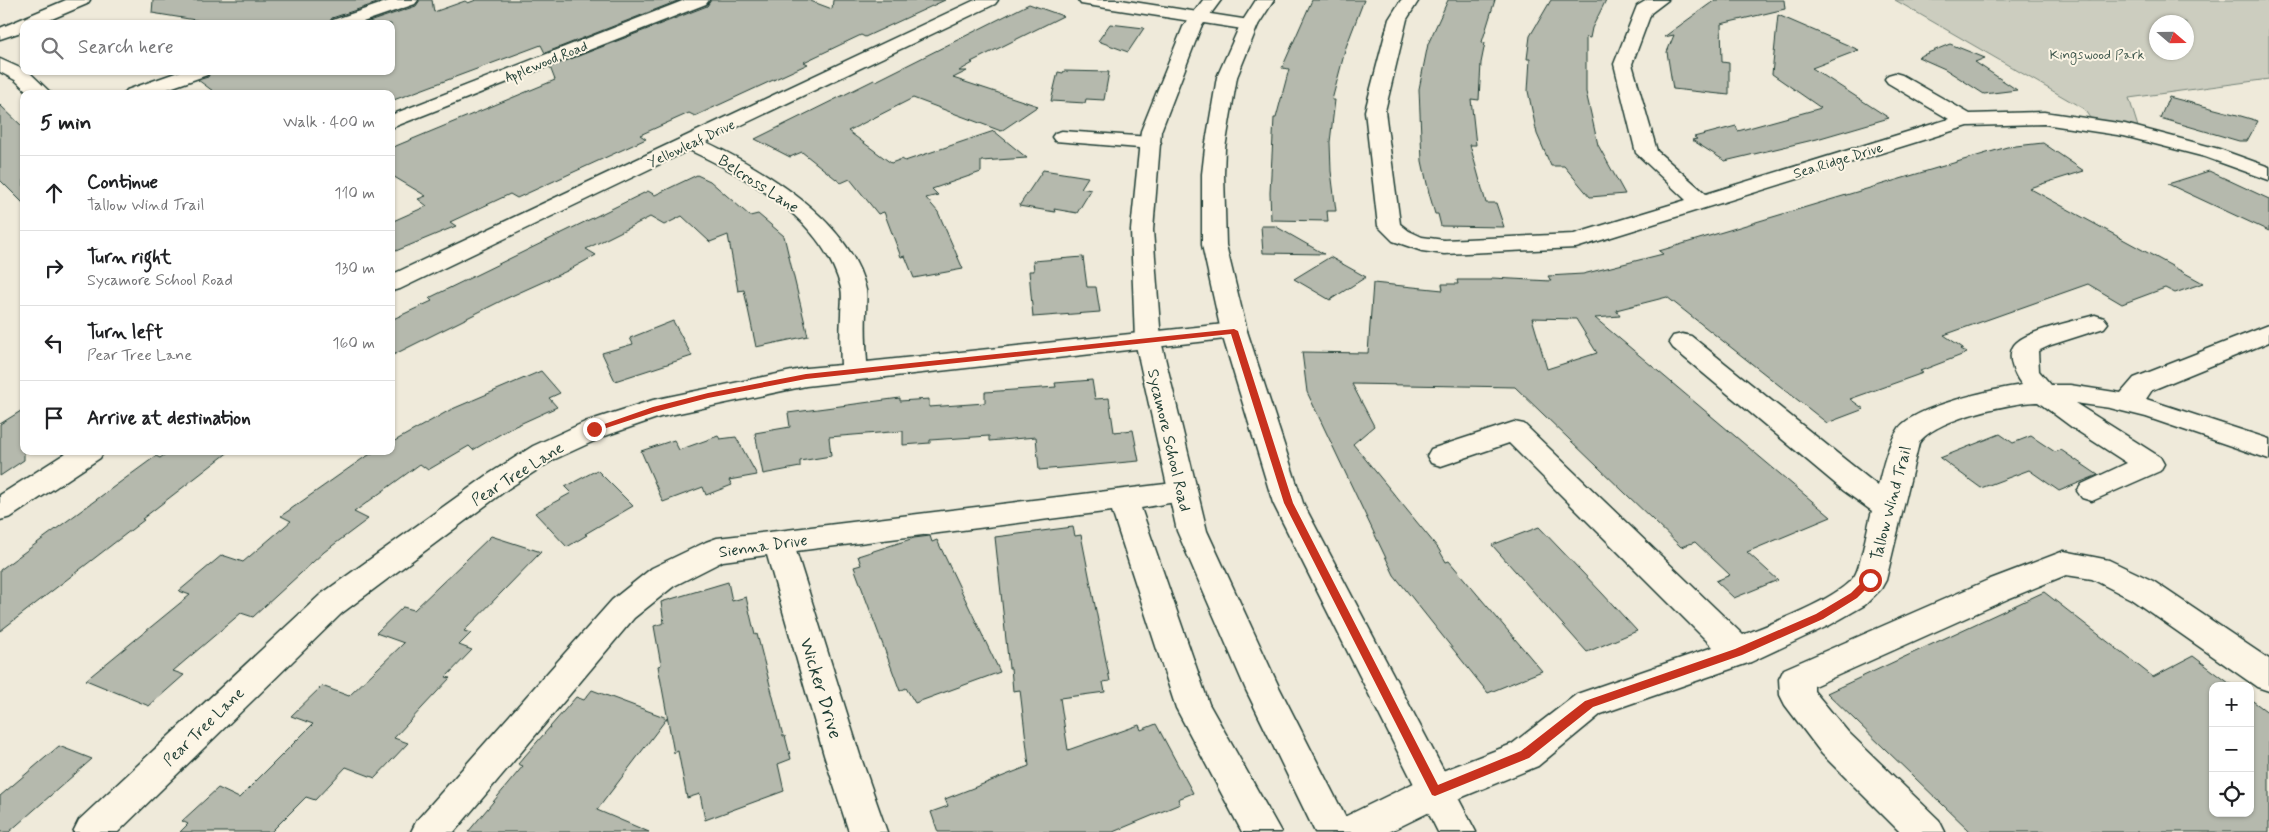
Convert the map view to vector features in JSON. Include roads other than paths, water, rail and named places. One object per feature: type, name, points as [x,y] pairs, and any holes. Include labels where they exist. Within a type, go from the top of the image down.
[{"type":"street","points":[[34,20],[81,0]]},
{"type":"street","points":[[351,20],[409,0]]},
{"type":"street","name":"Applewood Road","points":[[395,120],[700,0]]},
{"type":"street","name":"Yellowleaf Drive","points":[[395,282],[989,0]]},
{"type":"street","points":[[1087,0],[1249,25]]},
{"type":"street","name":"Sycamore School Road","points":[[1212,0],[1192,27],[1151,131],[1142,230],[1148,340],[1192,531],[1264,690],[1334,832]]},
{"type":"street","points":[[1265,0],[1249,25],[1227,77],[1215,148],[1213,174],[1214,245],[1234,331],[1288,503],[1457,832]]},
{"type":"street","name":"Sea Ridge Drive","points":[[1410,0],[1398,19],[1375,110],[1389,226],[1395,234],[1406,240],[1423,244],[1444,247],[1576,241],[1966,120],[2044,118],[2125,130],[2212,153],[2269,174]]},
{"type":"street","points":[[1659,0],[1643,10],[1623,64],[1647,153],[1702,202]]},
{"type":"street","points":[[0,34],[20,26]]},
{"type":"street","points":[[0,65],[22,76],[38,90]]},
{"type":"street","points":[[145,90],[189,75]]},
{"type":"street","points":[[1896,79],[1966,120]]},
{"type":"street","points":[[1062,137],[1151,143]]},
{"type":"street","name":"Belcross Lane","points":[[691,143],[729,160],[795,204],[823,232],[841,258],[853,290],[854,372]]},
{"type":"street","points":[[2092,491],[2150,464],[2041,392],[2026,373],[2024,357],[2026,347],[2042,339],[2095,323]]},
{"type":"street","name":"Pear Tree Lane","points":[[92,832],[332,604],[498,480],[536,458],[594,429],[653,409],[806,377],[1234,331]]},
{"type":"street","points":[[2127,404],[2143,384],[2269,333]]},
{"type":"street","points":[[1682,342],[1854,484],[1887,507]]},
{"type":"street","name":"Tallow Wind Trail","points":[[1351,832],[1435,791],[1525,755],[1589,704],[1738,652],[1819,616],[1854,596],[1870,580],[1902,448],[1913,430],[1968,404],[2018,393],[2080,394],[2127,404],[2190,422],[2269,449]]},
{"type":"street","points":[[1441,456],[1514,431],[1738,652]]},
{"type":"street","points":[[0,510],[84,455]]},
{"type":"street","name":"Sienna Drive","points":[[430,832],[623,609],[663,577],[717,550],[1182,492]]},
{"type":"street","points":[[1131,499],[1193,708],[1262,832]]},
{"type":"street","name":"Wicker Drive","points":[[778,542],[842,755],[868,832]]},
{"type":"street","points":[[1926,832],[1835,743],[1797,695],[1796,679],[1999,589],[2064,563],[2098,568],[2142,590],[2269,677]]},
{"type":"park label","name":"Kingswood Park","points":[[2097,54]]}]
